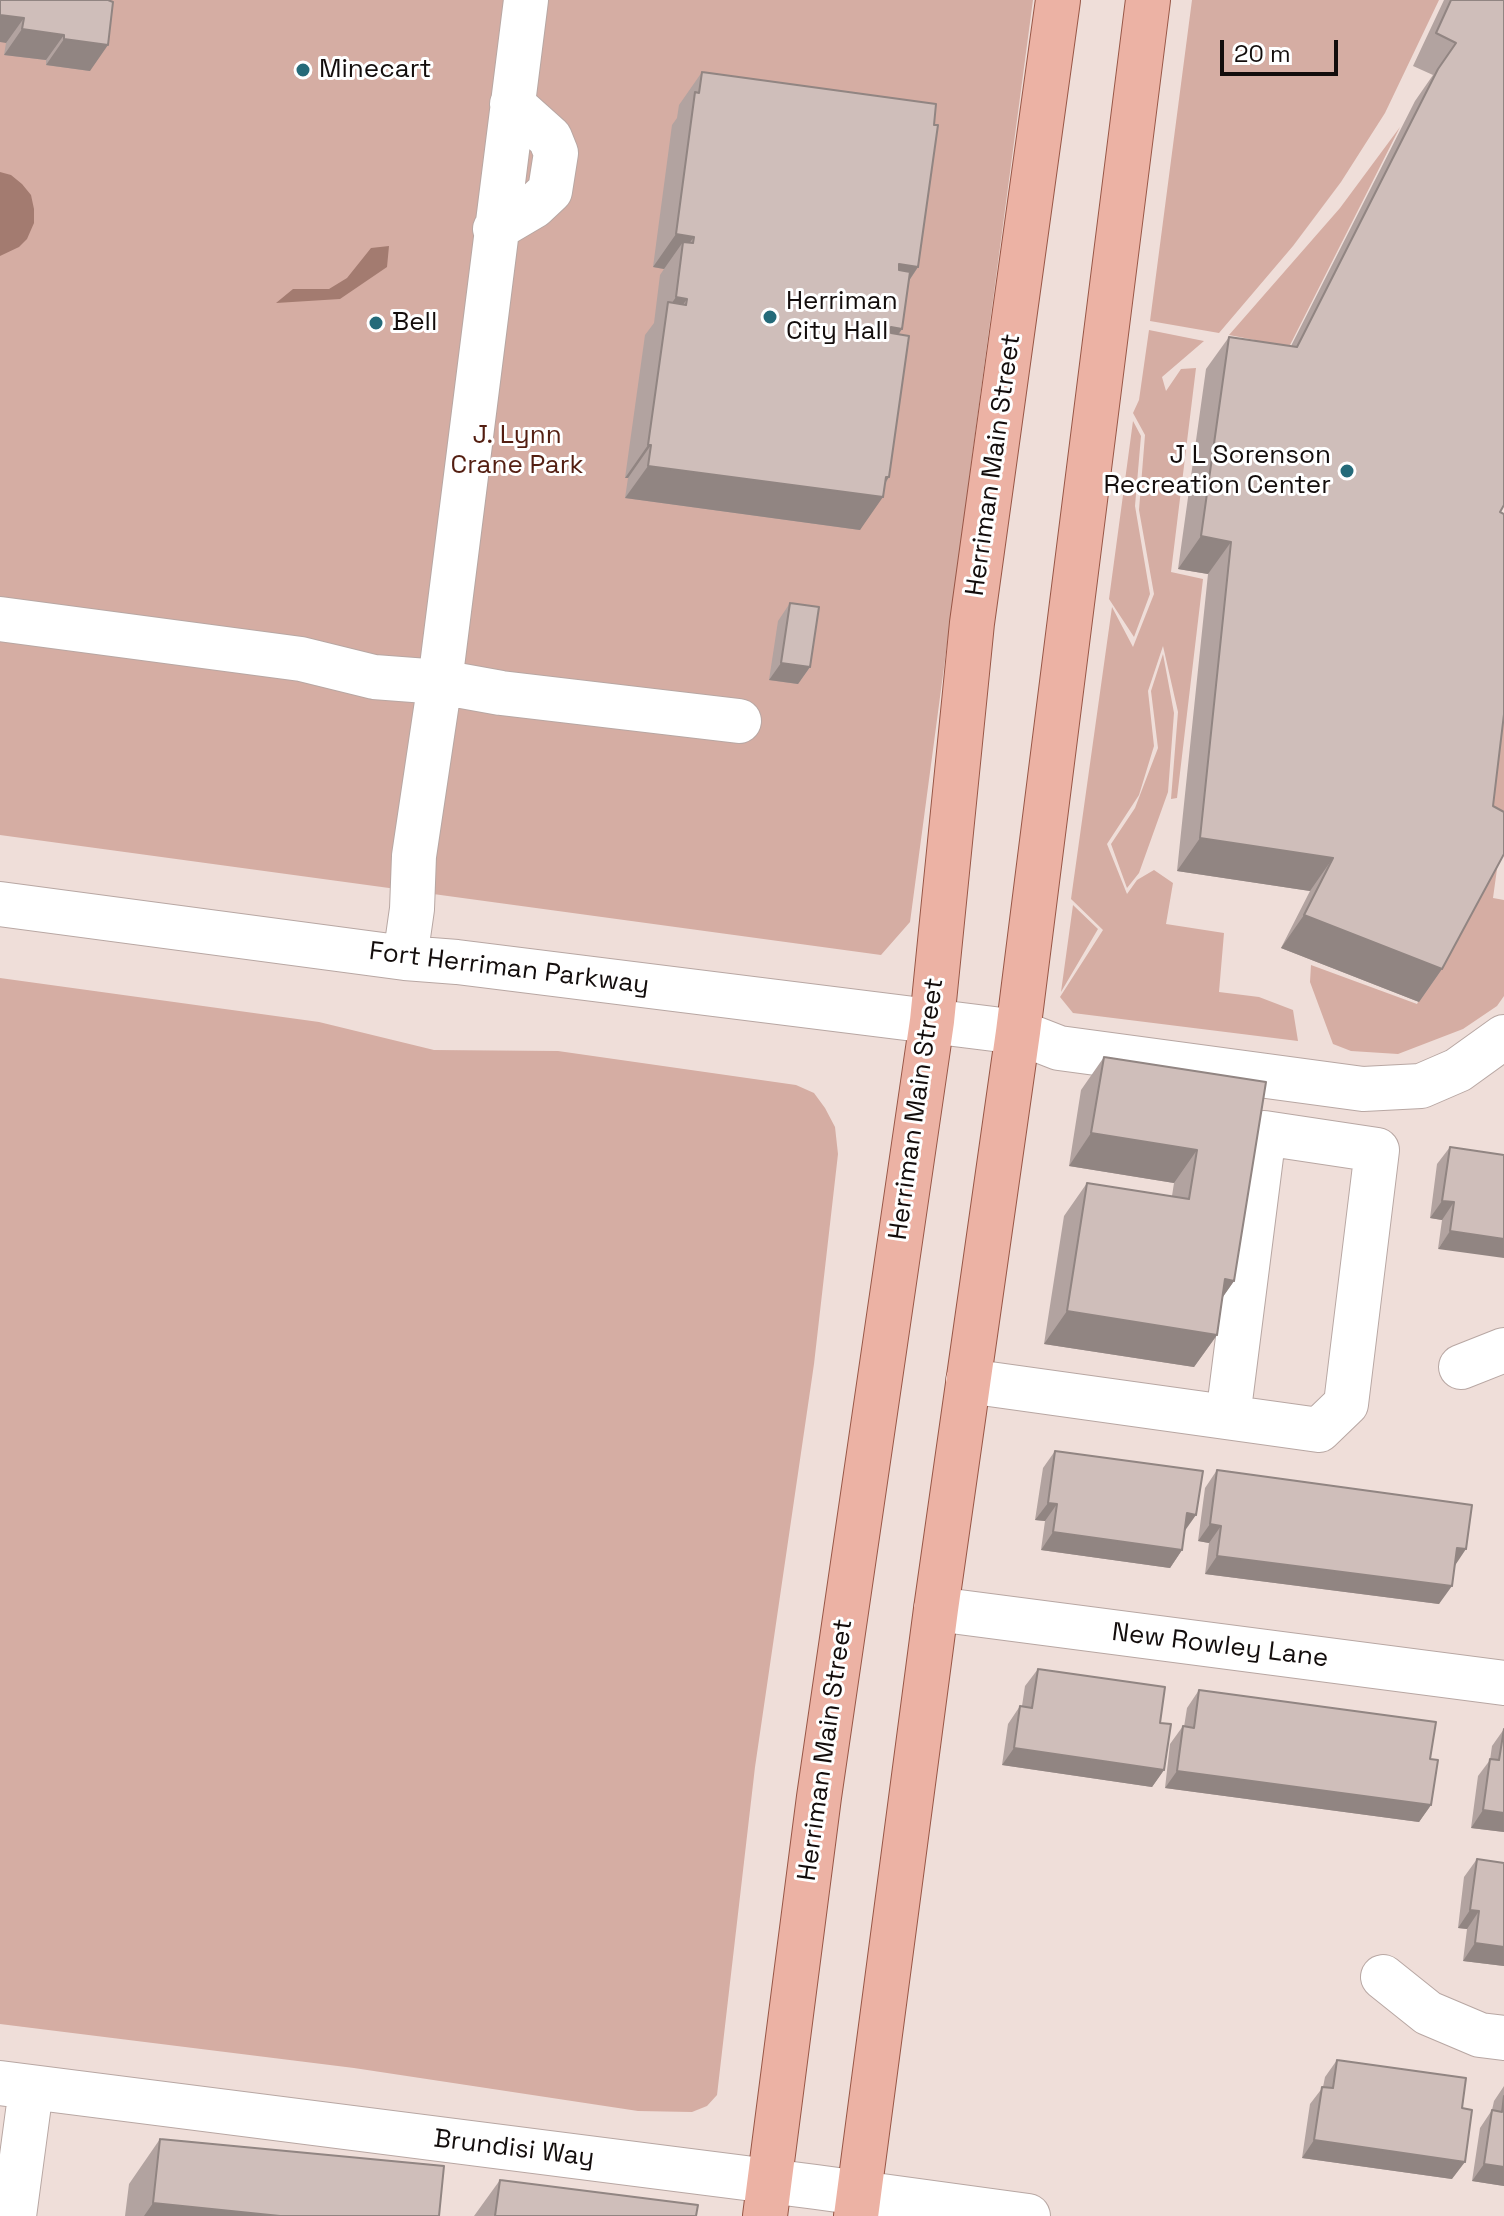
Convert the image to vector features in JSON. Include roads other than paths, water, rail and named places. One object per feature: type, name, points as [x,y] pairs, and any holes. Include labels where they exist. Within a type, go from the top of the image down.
[{"type":"main road","name":"Herriman Main Street","points":[[767,2198],[819,1797],[932,1021],[972,623],[1058,0]]},
{"type":"main road","points":[[858,2204],[936,1609],[1018,1032],[1148,0]]},
{"type":"street","points":[[405,958],[412,909],[414,856],[440,682],[526,0]]},
{"type":"street","points":[[0,619],[301,659],[374,677],[440,682],[512,694],[739,721]]},
{"type":"street","name":"Fort Herriman Parkway","points":[[0,904],[405,958],[1018,1032],[1059,1048],[1363,1089],[1421,1086],[1458,1070],[1504,1037]]},
{"type":"street","points":[[968,1381],[1319,1430],[1346,1404],[1377,1150],[1264,1133],[1228,1417]]},
{"type":"street","points":[[1461,1367],[1504,1350]]},
{"type":"street","name":"New Rowley Lane","points":[[936,1609],[1504,1683]]},
{"type":"street","points":[[1383,1977],[1428,2013],[1480,2035],[1504,2038]]},
{"type":"street","points":[[14,2216],[16,2086]]},
{"type":"street","name":"Brundisi Way","points":[[16,2086],[767,2198],[1028,2216]]},
{"type":"place","name":"Minecart","points":[[303,70]]},
{"type":"place","name":"Herriman City Hall","points":[[770,317]]},
{"type":"place","name":"Bell","points":[[376,323]]},
{"type":"place","name":"J L Sorenson Recreation Center","points":[[1347,471]]},
{"type":"park label","name":"J. Lynn Crane Park","points":[[517,451]]}]
